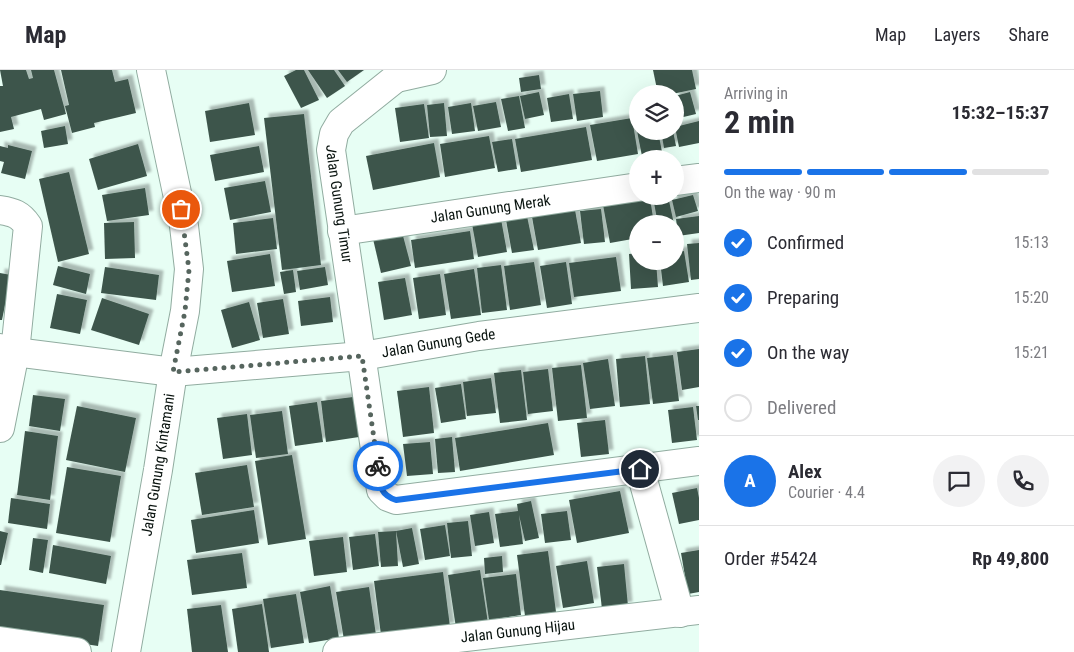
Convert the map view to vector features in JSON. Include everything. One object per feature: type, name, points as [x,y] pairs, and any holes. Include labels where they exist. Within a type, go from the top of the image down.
[{"type":"street","name":"Jalan Gunung Kintamani","points":[[126,652],[185,311],[189,270],[184,226],[151,70]]},
{"type":"street","name":"Jalan Gunung Timur","points":[[432,70],[401,74],[341,122],[334,134],[331,150],[381,490],[388,497],[396,500],[699,461]]},
{"type":"street","points":[[684,180],[699,178]]},
{"type":"street","name":"Jalan Gunung Merak","points":[[342,231],[629,188]]},
{"type":"street","points":[[0,210],[15,212],[22,217],[28,226],[8,350],[0,428]]},
{"type":"street","name":"Jalan Gunung Gede","points":[[8,350],[173,372],[362,356],[479,336],[699,308]]},
{"type":"street","points":[[640,469],[690,612]]},
{"type":"street","name":"Jalan Gunung Hijau","points":[[337,652],[690,612]]},
{"type":"street","points":[[0,641],[77,652]]},
{"type":"building","points":[[0,70],[26,70],[29,79],[33,78],[31,70],[54,70],[66,114],[44,120],[41,109],[11,117],[14,129],[0,132],[0,86],[3,86]]},
{"type":"building","points":[[61,70],[112,70],[115,82],[128,79],[136,113],[94,123],[95,127],[72,133],[65,106],[69,105]]},
{"type":"building","points":[[296,70],[304,70],[319,100],[301,108],[284,76]]},
{"type":"building","points":[[308,70],[334,70],[345,86],[327,98]]},
{"type":"building","points":[[338,70],[364,70],[347,82]]},
{"type":"building","points":[[653,70],[692,70],[696,89],[684,92],[684,85],[656,85]]},
{"type":"building","points":[[539,75],[541,89],[521,92],[519,78]]},
{"type":"building","points":[[600,91],[603,117],[577,121],[573,94]]},
{"type":"building","points":[[539,92],[544,115],[525,119],[520,96]]},
{"type":"building","points":[[690,92],[696,114],[684,117],[684,94]]},
{"type":"building","points":[[569,94],[573,119],[551,122],[547,98]]},
{"type":"building","points":[[519,96],[525,128],[508,131],[501,99]]},
{"type":"building","points":[[496,102],[501,127],[478,131],[473,106]]},
{"type":"building","points":[[249,103],[255,135],[210,142],[205,111]]},
{"type":"building","points":[[444,103],[447,136],[430,137],[427,105]]},
{"type":"building","points":[[471,103],[475,131],[452,134],[448,107]]},
{"type":"building","points":[[424,104],[429,138],[400,142],[395,108]]},
{"type":"building","points":[[304,114],[321,265],[282,270],[264,118]]},
{"type":"building","points":[[629,118],[629,140],[636,140],[637,150],[629,150],[629,156],[597,161],[590,125]]},
{"type":"building","points":[[699,121],[699,143],[679,147],[678,140],[684,140],[684,125]]},
{"type":"building","points":[[65,126],[68,144],[44,148],[41,131]]},
{"type":"building","points":[[586,127],[592,160],[521,172],[515,139]]},
{"type":"building","points":[[489,136],[495,168],[445,177],[440,144]]},
{"type":"building","points":[[512,139],[517,169],[498,172],[492,142]]},
{"type":"building","points":[[639,140],[660,140],[662,150],[641,150]]},
{"type":"building","points":[[663,140],[675,140],[676,146],[664,148]]},
{"type":"building","points":[[434,143],[440,177],[373,190],[366,156]]},
{"type":"building","points":[[138,144],[147,176],[98,190],[89,159]]},
{"type":"building","points":[[8,145],[32,151],[25,179],[1,173],[4,162],[0,161],[0,146],[8,148]]},
{"type":"building","points":[[259,146],[264,172],[215,181],[210,155]]},
{"type":"building","points":[[69,172],[89,254],[58,262],[39,179]]},
{"type":"building","points":[[265,181],[271,212],[230,220],[224,188]]},
{"type":"building","points":[[145,188],[149,215],[107,221],[102,195]]},
{"type":"building","points":[[693,195],[698,211],[676,215],[673,205],[684,205],[684,197]]},
{"type":"building","points":[[629,201],[629,205],[651,205],[653,215],[629,215],[629,240],[610,243],[603,205]]},
{"type":"building","points":[[654,205],[670,205],[672,215],[656,215]]},
{"type":"building","points":[[601,209],[605,242],[584,244],[580,211]]},
{"type":"building","points":[[575,210],[581,243],[538,250],[532,217]]},
{"type":"building","points":[[527,216],[534,250],[512,253],[506,220]]},
{"type":"building","points":[[699,216],[699,233],[684,235],[684,218]]},
{"type":"building","points":[[273,218],[277,249],[236,254],[233,223]]},
{"type":"building","points":[[501,219],[507,252],[478,257],[472,224]]},
{"type":"building","points":[[134,222],[135,258],[105,259],[104,223]]},
{"type":"building","points":[[470,231],[474,259],[415,268],[411,240]]},
{"type":"building","points":[[402,232],[411,266],[381,273],[373,239]]},
{"type":"building","points":[[699,243],[699,279],[691,280],[687,244]]},
{"type":"building","points":[[684,251],[689,282],[663,286],[661,270],[684,270]]},
{"type":"building","points":[[270,254],[275,286],[232,292],[227,261]]},
{"type":"building","points":[[616,257],[621,291],[574,297],[569,263]]},
{"type":"building","points":[[534,262],[541,305],[510,310],[504,266]]},
{"type":"building","points":[[566,262],[572,304],[547,308],[540,266]]},
{"type":"building","points":[[501,265],[507,310],[482,313],[477,268]]},
{"type":"building","points":[[58,266],[90,274],[86,294],[53,285]]},
{"type":"building","points":[[105,267],[159,275],[156,300],[101,293]]},
{"type":"building","points":[[325,267],[328,285],[300,290],[297,271]]},
{"type":"building","points":[[474,269],[481,315],[451,319],[444,274]]},
{"type":"building","points":[[293,270],[296,292],[284,294],[280,272]]},
{"type":"building","points":[[630,270],[657,270],[658,287],[631,289]]},
{"type":"building","points":[[0,273],[11,275],[2,320],[0,320]]},
{"type":"building","points":[[440,274],[446,315],[419,319],[413,278]]},
{"type":"building","points":[[405,278],[412,315],[384,320],[378,282]]},
{"type":"building","points":[[57,294],[87,300],[80,334],[50,328]]},
{"type":"building","points":[[330,297],[333,322],[301,326],[298,301]]},
{"type":"building","points":[[102,298],[149,314],[139,345],[91,330]]},
{"type":"building","points":[[283,299],[289,334],[263,338],[257,303]]},
{"type":"building","points":[[249,302],[260,340],[232,348],[221,310]]},
{"type":"building","points":[[699,349],[699,387],[682,390],[677,352]]},
{"type":"building","points":[[673,355],[679,401],[653,404],[647,358]]},
{"type":"building","points":[[645,356],[650,404],[620,407],[616,359]]},
{"type":"building","points":[[608,359],[615,406],[590,409],[583,363]]},
{"type":"building","points":[[581,365],[587,418],[558,421],[552,368]]},
{"type":"building","points":[[548,369],[553,411],[528,414],[523,372]]},
{"type":"building","points":[[521,370],[527,420],[500,423],[494,373]]},
{"type":"building","points":[[491,378],[496,413],[467,416],[463,382]]},
{"type":"building","points":[[461,384],[466,419],[441,423],[435,388]]},
{"type":"building","points":[[429,387],[434,433],[403,437],[397,391]]},
{"type":"building","points":[[33,395],[65,399],[60,431],[29,426]]},
{"type":"building","points":[[353,397],[359,437],[326,442],[321,401]]},
{"type":"building","points":[[317,402],[323,442],[295,446],[289,406]]},
{"type":"building","points":[[77,406],[136,418],[125,472],[66,460]]},
{"type":"building","points":[[696,406],[699,406],[699,420],[698,420]]},
{"type":"building","points":[[693,407],[697,440],[672,443],[668,410]]},
{"type":"building","points":[[282,411],[288,454],[256,458],[250,415]]},
{"type":"building","points":[[247,414],[252,455],[223,459],[217,418]]},
{"type":"building","points":[[605,420],[609,454],[581,457],[577,423]]},
{"type":"building","points":[[548,423],[554,455],[460,471],[455,438]]},
{"type":"building","points":[[25,431],[58,436],[50,500],[17,495]]},
{"type":"building","points":[[452,437],[455,472],[438,473],[435,439]]},
{"type":"building","points":[[430,442],[433,474],[407,476],[403,444]]},
{"type":"building","points":[[292,455],[306,539],[268,545],[255,461]]},
{"type":"building","points":[[247,465],[254,507],[202,515],[195,473]]},
{"type":"building","points":[[67,467],[121,476],[110,542],[56,533]]},
{"type":"building","points":[[697,488],[699,520],[679,524],[672,493]]},
{"type":"building","points":[[620,491],[629,533],[577,543],[569,500]]},
{"type":"building","points":[[11,498],[50,504],[47,529],[8,523]]},
{"type":"building","points":[[531,501],[539,538],[525,541],[519,515],[523,544],[500,547],[495,514],[518,511],[517,504]]},
{"type":"building","points":[[254,510],[259,543],[196,553],[191,520]]},
{"type":"building","points":[[567,511],[571,540],[545,543],[541,514]]},
{"type":"building","points":[[489,512],[494,543],[475,546],[470,515]]},
{"type":"building","points":[[468,521],[472,556],[451,558],[447,523]]},
{"type":"building","points":[[445,525],[450,556],[425,560],[420,529]]},
{"type":"building","points":[[412,528],[419,564],[403,567],[396,531]]},
{"type":"building","points":[[0,531],[8,533],[1,565],[0,565]]},
{"type":"building","points":[[396,531],[398,566],[381,567],[378,532]]},
{"type":"building","points":[[375,534],[379,566],[353,570],[349,537]]},
{"type":"building","points":[[343,537],[347,572],[314,576],[309,541]]},
{"type":"building","points":[[33,538],[48,540],[43,573],[29,570]]},
{"type":"building","points":[[53,545],[111,556],[106,584],[49,573]]},
{"type":"building","points":[[699,550],[699,592],[688,594],[681,553]]},
{"type":"building","points":[[548,551],[556,612],[525,616],[517,555]]},
{"type":"building","points":[[242,553],[247,588],[192,595],[187,560]]},
{"type":"building","points":[[502,556],[503,572],[485,574],[484,558]]},
{"type":"building","points":[[587,561],[594,603],[563,608],[556,566]]},
{"type":"building","points":[[624,564],[628,606],[602,609],[597,567]]},
{"type":"building","points":[[480,570],[488,623],[456,628],[448,575]]},
{"type":"building","points":[[443,572],[450,627],[381,635],[374,581]]},
{"type":"building","points":[[516,574],[521,615],[489,620],[483,578]]},
{"type":"building","points":[[330,586],[339,638],[309,643],[300,592]]},
{"type":"building","points":[[369,587],[376,635],[344,640],[336,592]]},
{"type":"building","points":[[0,590],[104,605],[98,646],[0,631]]},
{"type":"building","points":[[296,594],[304,643],[271,648],[263,599]]},
{"type":"building","points":[[262,604],[269,652],[238,652],[232,609]]},
{"type":"building","points":[[221,605],[228,652],[192,652],[187,609]]},
{"type":"way so far","points":[[181,209],[189,270],[185,311],[173,372],[362,356],[378,466]]},
{"type":"route","points":[[378,466],[381,490],[388,497],[396,500],[640,469]]}]
